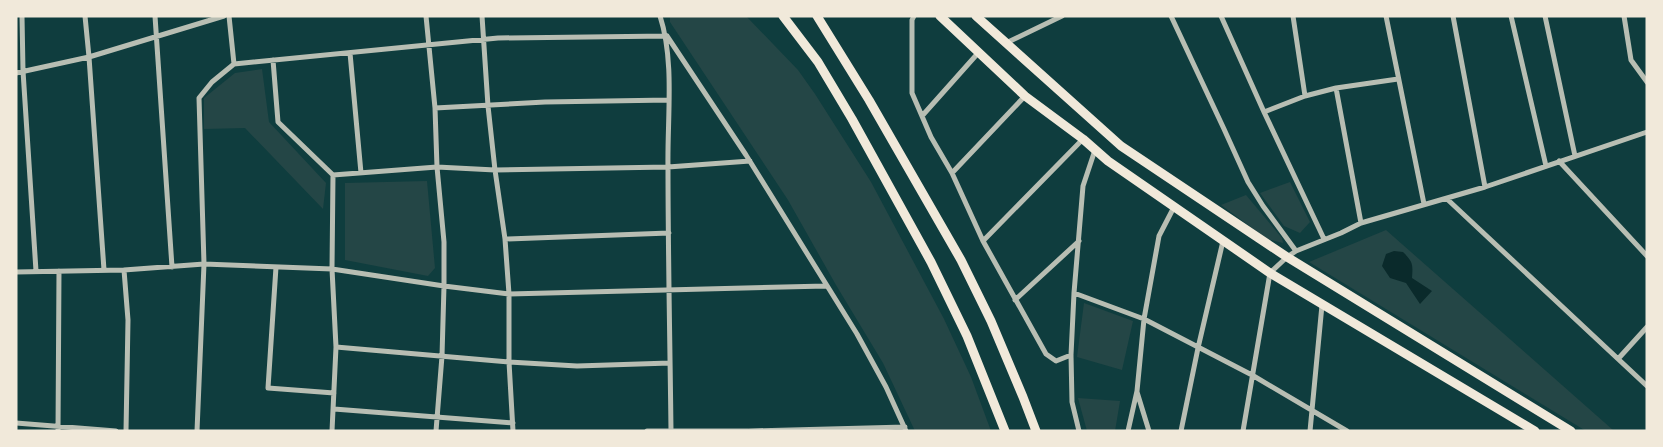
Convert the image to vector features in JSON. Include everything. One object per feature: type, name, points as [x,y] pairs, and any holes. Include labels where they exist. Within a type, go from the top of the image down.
[{"type":"main road","points":[[776,16],[804,43]]},
{"type":"main road","points":[[783,16],[818,62],[852,119],[931,262],[967,336],[1005,431]]},
{"type":"main road","points":[[817,16],[869,100],[961,260],[991,321],[1036,431]]},
{"type":"main road","points":[[940,16],[1025,96],[1083,139],[1108,161],[1270,273],[1535,431]]},
{"type":"main road","points":[[976,16],[1121,146],[1287,257],[1571,431]]},
{"type":"street","points":[[22,16],[23,71],[36,271]]},
{"type":"street","points":[[85,16],[104,270]]},
{"type":"street","points":[[155,16],[172,267]]},
{"type":"street","points":[[16,73],[89,56],[224,16]]},
{"type":"street","points":[[229,16],[234,64]]},
{"type":"street","points":[[426,16],[444,242],[442,356],[436,431]]},
{"type":"street","points":[[482,16],[488,106],[505,239],[509,294],[513,431]]},
{"type":"street","points":[[647,431],[906,429],[857,334],[750,161],[667,36],[660,16]]},
{"type":"street","points":[[914,16],[912,20],[912,93],[930,136],[952,173],[983,241],[1046,354],[1056,360],[1072,356]]},
{"type":"street","points":[[1006,43],[1062,16]]},
{"type":"street","points":[[1171,16],[1248,182],[1296,251]]},
{"type":"street","points":[[1222,16],[1264,112],[1324,239]]},
{"type":"street","points":[[1293,16],[1305,96]]},
{"type":"street","points":[[1386,16],[1424,204]]},
{"type":"street","points":[[1453,16],[1485,187]]},
{"type":"street","points":[[1511,16],[1546,166]]},
{"type":"street","points":[[1545,16],[1575,156]]},
{"type":"street","points":[[1624,16],[1631,60],[1647,82]]},
{"type":"street","points":[[197,431],[204,264],[199,98],[212,82],[234,64],[428,44],[485,40],[667,36]]},
{"type":"street","points":[[667,36],[671,430]]},
{"type":"street","points":[[922,116],[979,52]]},
{"type":"street","points":[[350,53],[361,173]]},
{"type":"street","points":[[273,60],[278,122],[333,175],[332,269],[336,347],[332,431]]},
{"type":"street","points":[[1264,112],[1305,96],[1336,88],[1398,79]]},
{"type":"street","points":[[1336,88],[1361,222]]},
{"type":"street","points":[[952,173],[1025,96]]},
{"type":"street","points":[[434,108],[545,102],[669,100]]},
{"type":"street","points":[[1243,431],[1270,273],[1287,257],[1296,251],[1341,233],[1361,222],[1447,199],[1647,132]]},
{"type":"street","points":[[983,241],[1083,139]]},
{"type":"street","points":[[1079,431],[1072,402],[1074,292],[1083,186],[1095,150]]},
{"type":"street","points":[[333,175],[437,168],[495,170],[668,167],[750,161]]},
{"type":"street","points":[[1558,161],[1647,256]]},
{"type":"street","points":[[1447,199],[1647,386]]},
{"type":"street","points":[[1128,431],[1137,391],[1144,319],[1159,236],[1174,207]]},
{"type":"street","points":[[505,239],[669,233]]},
{"type":"street","points":[[1015,300],[1079,241]]},
{"type":"street","points":[[1181,431],[1223,241]]},
{"type":"street","points":[[16,272],[124,270],[204,264],[332,269],[509,294],[826,286]]},
{"type":"street","points":[[276,268],[268,388],[334,394]]},
{"type":"street","points":[[124,270],[128,320],[126,431]]},
{"type":"street","points":[[58,428],[59,272]]},
{"type":"street","points":[[1074,292],[1144,319],[1252,375],[1347,431]]},
{"type":"street","points":[[1310,431],[1322,305]]},
{"type":"street","points":[[1618,359],[1647,327]]},
{"type":"street","points":[[336,347],[577,366],[670,363]]},
{"type":"street","points":[[1137,391],[1149,431]]},
{"type":"street","points":[[334,409],[513,423]]},
{"type":"street","points":[[16,423],[58,428],[116,431]]},
{"type":"shaded area","points":[[670,16],[746,16],[798,70],[871,182],[944,319],[971,377],[991,431],[915,431],[883,363],[788,200],[670,22]]},
{"type":"shaded area","points":[[262,69],[269,122],[326,183],[323,209],[245,128],[204,129],[204,98],[235,73]]},
{"type":"shaded area","points":[[427,181],[435,268],[428,276],[345,260],[345,183]]},
{"type":"shaded area","points":[[1290,182],[1310,222],[1300,233],[1284,226],[1260,193]]},
{"type":"shaded area","points":[[1246,195],[1282,238],[1283,243],[1267,239],[1221,205]]},
{"type":"shaded area","points":[[1386,230],[1613,431],[1586,431],[1309,262]]},
{"type":"shaded area","points":[[1394,251],[1403,252],[1406,255],[1412,264],[1412,278],[1432,291],[1420,304],[1406,283],[1390,278],[1382,266],[1386,254]]},
{"type":"shaded area","points":[[1084,303],[1133,321],[1122,370],[1077,357]]},
{"type":"shaded area","points":[[1078,398],[1120,401],[1115,431],[1087,431]]}]
